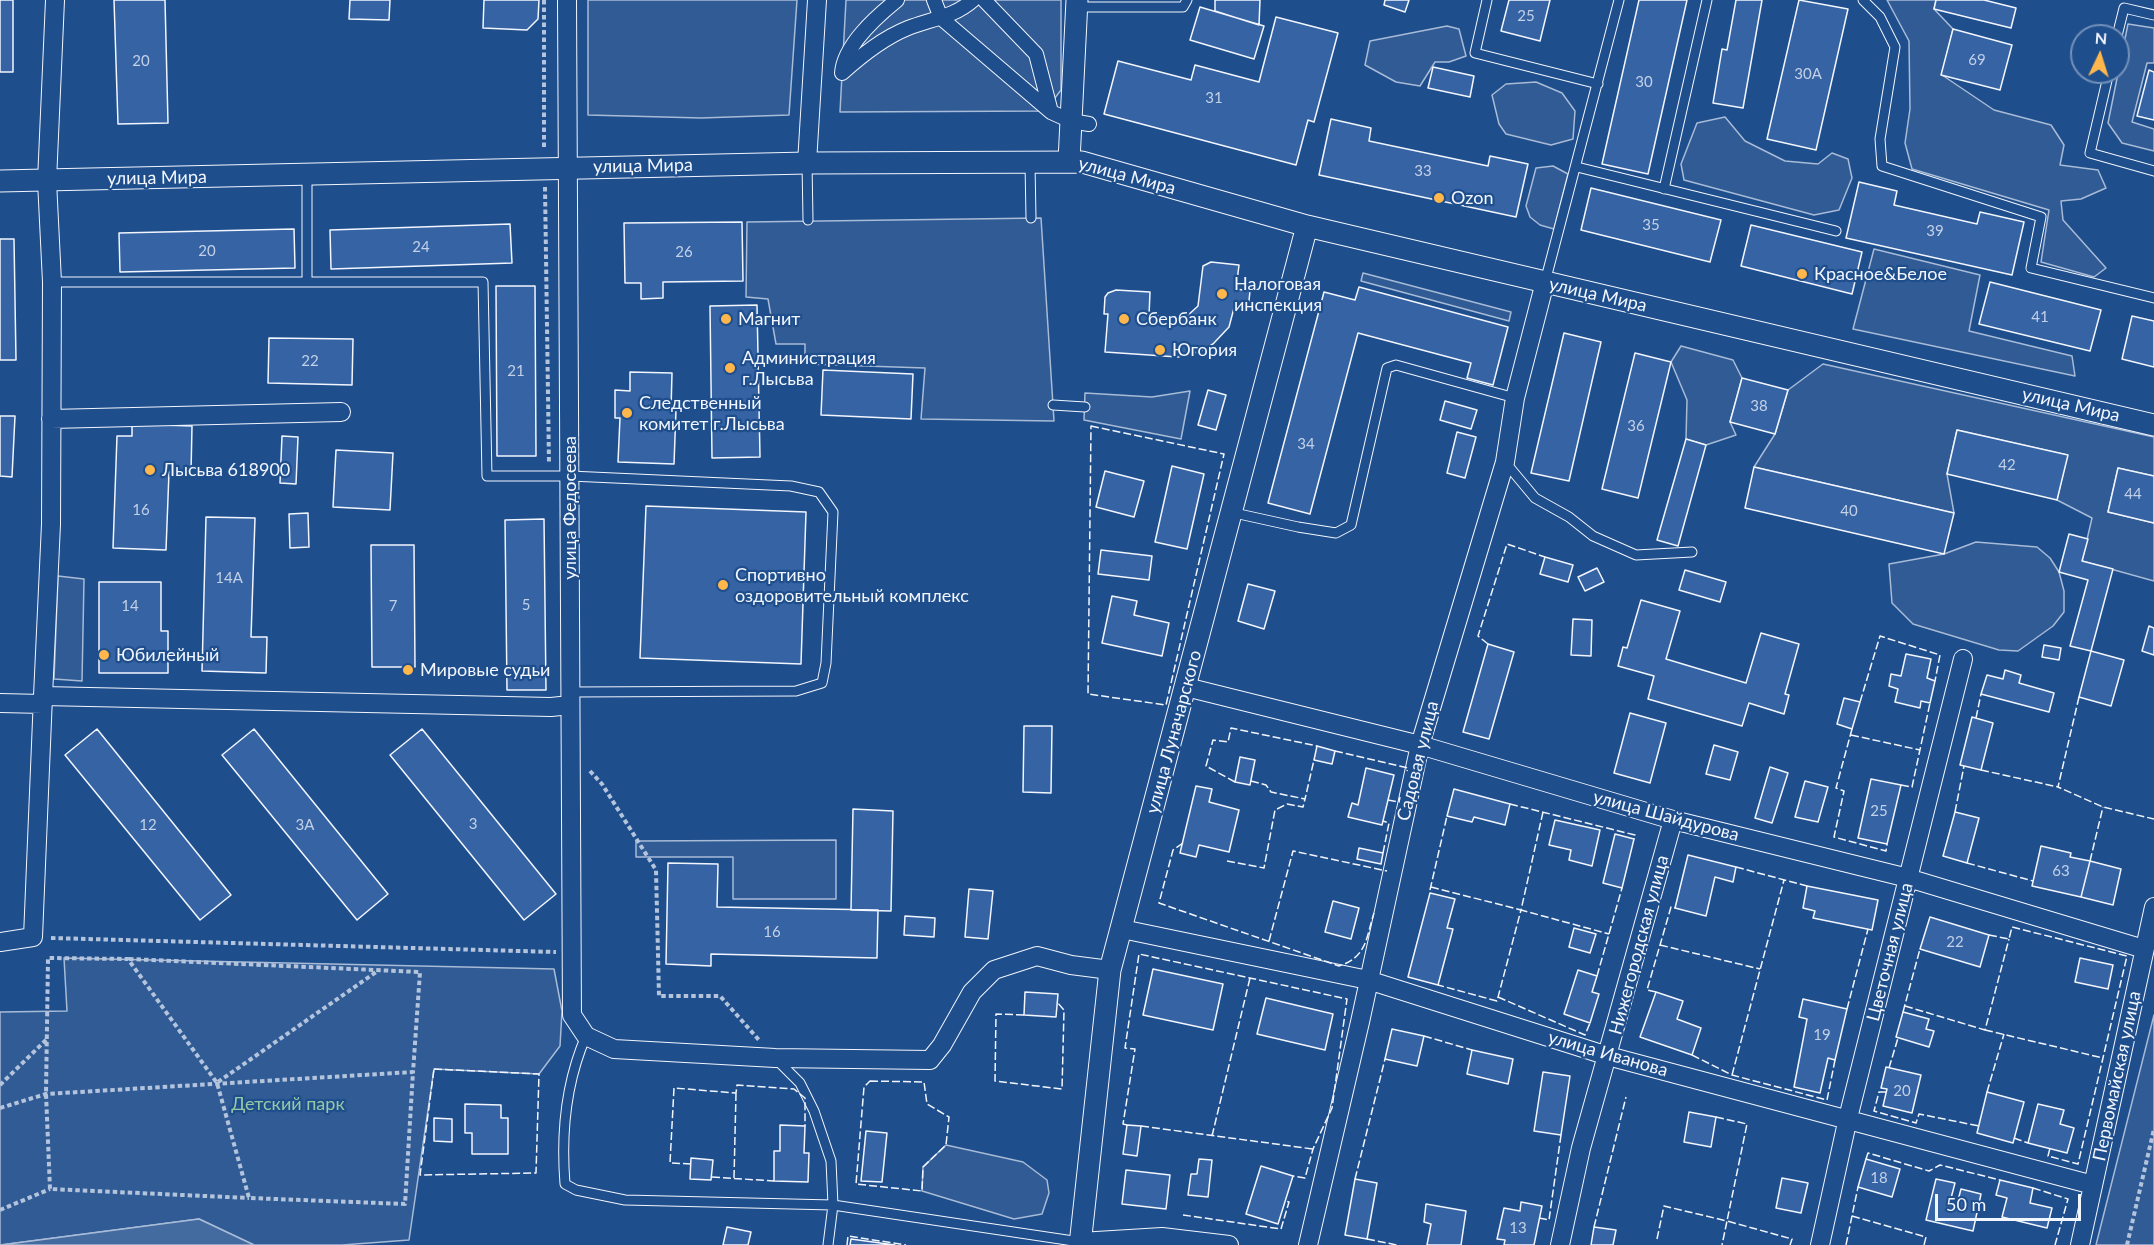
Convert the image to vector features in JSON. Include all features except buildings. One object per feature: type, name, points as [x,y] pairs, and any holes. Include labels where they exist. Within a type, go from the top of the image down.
[{"type":"street","points":[[0,942],[33,937],[51,524],[52,282],[47,181],[55,0]]},
{"type":"street","name":"улица Федосеева","points":[[567,0],[572,1015],[586,1036]]},
{"type":"street","points":[[807,163],[817,0]]},
{"type":"street","points":[[897,0],[866,31],[843,60],[842,73],[882,42],[909,28],[941,18],[973,0]]},
{"type":"street","points":[[934,0],[941,18],[1051,112],[1080,122]]},
{"type":"street","points":[[984,0],[1036,54],[1051,112]]},
{"type":"street","points":[[1069,161],[1080,122],[1078,4]]},
{"type":"street","name":"улица Мира","points":[[0,181],[807,163],[1030,160],[1082,162],[1307,226],[2154,425]]},
{"type":"street","name":"улица Луначарского","points":[[1080,1244],[1110,970],[1307,226]]},
{"type":"street","name":"Садовая улица","points":[[1308,1245],[1420,746],[1505,462],[1515,398],[1545,282]]},
{"type":"street","points":[[51,418],[341,412]]},
{"type":"street","name":"Цветочная улица","points":[[1820,1245],[1848,1118],[1963,659]]},
{"type":"street","name":"улица Шайдурова","points":[[1186,687],[1420,746],[1673,820],[1908,878],[2144,949]]},
{"type":"street","points":[[0,703],[43,700],[539,706],[571,698]]},
{"type":"street","name":"Нижегородская улица","points":[[1560,1245],[1581,1148],[1673,820]]},
{"type":"street","name":"Первомайская улица","points":[[2080,1245],[2154,907]]},
{"type":"street","name":"улица Иванова","points":[[1122,929],[1368,980],[1608,1056],[2093,1185]]},
{"type":"street","points":[[586,1036],[614,1049],[775,1058],[930,1060],[942,1045],[972,992],[994,970],[1037,956],[1071,965],[1110,970]]},
{"type":"street","points":[[1080,1244],[1162,1237],[1229,1245]]},
{"type":"lane","points":[[1078,4],[1183,7],[1187,0]]},
{"type":"lane","points":[[1487,0],[1474,53],[1598,84]]},
{"type":"lane","points":[[1545,282],[1619,0]]},
{"type":"lane","points":[[1664,189],[1707,0]]},
{"type":"lane","points":[[1863,0],[1880,17],[1895,47],[1880,139],[1882,166],[2041,217],[2031,268],[2154,298]]},
{"type":"lane","points":[[2120,24],[2124,8],[2154,15]]},
{"type":"lane","points":[[2106,84],[2090,153],[2154,171]]},
{"type":"lane","points":[[1030,160],[1031,218]]},
{"type":"lane","points":[[807,163],[808,220]]},
{"type":"lane","points":[[1576,167],[1836,231]]},
{"type":"lane","points":[[307,175],[307,282]]},
{"type":"lane","points":[[52,282],[483,282],[487,476],[570,476],[791,486],[819,492],[833,512],[826,663],[822,683],[796,691],[571,698]]},
{"type":"lane","points":[[1230,512],[1336,533],[1351,525],[1388,368],[1396,365],[1515,398]]},
{"type":"lane","points":[[1053,405],[1085,407]]},
{"type":"lane","points":[[1505,462],[1535,498],[1569,517],[1593,536],[1636,555],[1692,552]]},
{"type":"lane","points":[[586,1036],[573,1065],[564,1135],[565,1184],[576,1190],[625,1200],[834,1205],[1080,1244]]},
{"type":"lane","points":[[775,1058],[800,1083],[814,1111],[831,1161],[834,1205],[828,1245]]},
{"type":"path","points":[[544,0],[549,476]]},
{"type":"path","points":[[571,750],[602,784],[656,870],[659,996],[720,996],[775,1058]]},
{"type":"path","points":[[33,937],[572,953]]},
{"type":"path","points":[[0,1210],[50,1189],[405,1204],[420,972],[128,959],[48,958],[46,1094],[50,1189]]},
{"type":"path","points":[[128,959],[217,1083],[249,1198]]},
{"type":"path","points":[[217,1083],[379,970]]},
{"type":"path","points":[[0,1085],[47,1039]]},
{"type":"path","points":[[0,1108],[46,1094],[413,1072]]},
{"type":"path","points":[[2127,1245],[2154,1129]]},
{"type":"shaded area","points":[[588,0],[797,0],[789,115],[701,118],[588,115]]},
{"type":"shaded area","points":[[846,0],[1061,0],[1061,90],[1045,111],[840,112]]},
{"type":"shaded area","points":[[1887,0],[1936,0],[1934,9],[1953,29],[1942,75],[1994,110],[2051,125],[2064,145],[2060,165],[2098,170],[2106,188],[2081,199],[2061,201],[2063,220],[2106,268],[2094,277],[2041,262],[2049,210],[1912,169],[1905,143],[1910,109],[1909,41]]},
{"type":"shaded area","points":[[2130,24],[2154,28],[2154,63],[2147,63],[2132,122],[2154,129],[2154,151],[2122,143],[2108,123],[2116,84],[2130,84]]},
{"type":"shaded area","points":[[1447,26],[1459,29],[1466,56],[1449,62],[1435,62],[1420,86],[1396,82],[1365,65],[1370,41]]},
{"type":"shaded area","points":[[1536,82],[1562,93],[1575,111],[1573,139],[1551,145],[1506,134],[1499,124],[1492,95],[1506,84]]},
{"type":"shaded area","points":[[1725,117],[1745,141],[1785,161],[1818,164],[1832,153],[1848,159],[1852,178],[1839,210],[1814,215],[1684,180],[1681,164],[1697,123]]},
{"type":"shaded area","points":[[1553,166],[1568,174],[1554,229],[1540,225],[1530,217],[1526,206],[1536,168]]},
{"type":"shaded area","points":[[1041,218],[1054,421],[921,419],[925,368],[805,364],[805,344],[776,344],[768,299],[746,297],[747,222]]},
{"type":"shaded area","points":[[1874,249],[1980,275],[1969,331],[2072,356],[2075,376],[1853,329]]},
{"type":"shaded area","points":[[1363,273],[1511,312],[1509,321],[1361,281]]},
{"type":"shaded area","points":[[1681,346],[1733,360],[1742,378],[1730,422],[1736,435],[1706,445],[1686,439],[1687,400],[1671,362]]},
{"type":"shaded area","points":[[1823,364],[2154,437],[2154,476],[2118,468],[2108,512],[2154,523],[2154,581],[2082,561],[2092,518],[2057,500],[2067,455],[1957,430],[1947,474],[1954,513],[1754,467],[1775,434],[1788,390]]},
{"type":"shaded area","points":[[1190,391],[1181,439],[1084,420],[1085,393],[1152,397]]},
{"type":"shaded area","points":[[1976,542],[2037,547],[2050,558],[2059,572],[2064,591],[2064,612],[2053,626],[2018,651],[1999,650],[1913,624],[1892,603],[1889,564],[1944,554]]},
{"type":"shaded area","points":[[58,576],[84,579],[82,681],[54,679]]},
{"type":"shaded area","points":[[836,840],[836,899],[733,899],[733,857],[636,857],[636,841]]},
{"type":"shaded area","name":"Детский парк","points":[[64,958],[554,969],[562,1011],[560,1046],[539,1074],[434,1069],[409,1240],[342,1245],[254,1245],[199,1219],[0,1245],[0,1012],[67,1011]]},
{"type":"shaded area","points":[[2154,1015],[2154,1245],[2096,1245]]},
{"type":"shaded area","points":[[946,1145],[1023,1162],[1047,1180],[1049,1193],[1042,1214],[1014,1219],[922,1191],[923,1167]]},
{"type":"shaded area","points":[[199,1219],[254,1245],[1,1245]]},
{"type":"fence","points":[[1091,426],[1224,454],[1166,705],[1088,694],[1091,426]]},
{"type":"fence","points":[[1488,644],[1478,636],[1507,544],[1545,557]]},
{"type":"fence","points":[[1860,702],[1880,636],[1940,655],[1935,681]]},
{"type":"fence","points":[[1976,718],[1981,694]]},
{"type":"fence","points":[[2079,697],[2058,787],[2103,807],[2154,819]]},
{"type":"fence","points":[[1901,785],[1912,787],[1930,703]]},
{"type":"fence","points":[[1235,782],[1206,766],[1213,740],[1228,742],[1231,728],[1317,746]]},
{"type":"fence","points":[[1852,729],[1836,788],[1844,791],[1834,837],[1886,851],[1887,844]]},
{"type":"fence","points":[[1851,735],[1920,750]]},
{"type":"fence","points":[[1335,751],[1408,768],[1407,771]]},
{"type":"fence","points":[[1251,781],[1266,785],[1271,792],[1305,799],[1314,760]]},
{"type":"fence","points":[[1955,812],[1964,766]]},
{"type":"fence","points":[[1981,770],[2058,787]]},
{"type":"fence","points":[[1388,800],[1399,802],[1400,797]]},
{"type":"fence","points":[[1227,861],[1264,868],[1275,810],[1287,804],[1303,807],[1305,799]]},
{"type":"fence","points":[[1510,804],[1635,835],[1634,839]]},
{"type":"fence","points":[[2090,861],[2103,807]]},
{"type":"fence","points":[[1543,812],[1521,910],[1609,934]]},
{"type":"fence","points":[[1430,890],[1447,816]]},
{"type":"fence","points":[[1383,821],[1389,823],[1383,853]]},
{"type":"fence","points":[[1183,843],[1173,850],[1159,903],[1339,966],[1355,957],[1364,946],[1374,913]]},
{"type":"fence","points":[[1269,941],[1293,851],[1387,871]]},
{"type":"fence","points":[[1967,863],[2033,881]]},
{"type":"fence","points":[[1736,867],[1807,886]]},
{"type":"fence","points":[[1732,1075],[1784,880]]},
{"type":"fence","points":[[1431,887],[1521,910],[1497,1001],[1438,985]]},
{"type":"fence","points":[[1597,976],[1622,888]]},
{"type":"fence","points":[[1656,992],[1647,990],[1671,907],[1675,908]]},
{"type":"fence","points":[[1989,935],[2009,939],[2012,927],[2127,956],[2078,1164],[2048,1156],[2050,1148]]},
{"type":"fence","points":[[1847,1009],[1868,929]]},
{"type":"fence","points":[[1905,1006],[1985,1030],[2009,939]]},
{"type":"fence","points":[[1660,945],[1760,969]]},
{"type":"fence","points":[[1903,1012],[1920,949]]},
{"type":"fence","points":[[1127,1125],[1123,1124],[1135,1049],[1125,1048],[1139,954],[1347,999],[1332,1108],[1313,1149],[1305,1178],[1293,1176]]},
{"type":"fence","points":[[1212,1136],[1250,978]]},
{"type":"fence","points":[[1498,997],[1585,1035],[1590,1023]]},
{"type":"fence","points":[[1024,1015],[996,1014],[995,1081],[1062,1089],[1064,1010],[1057,1002]]},
{"type":"fence","points":[[1985,1030],[2103,1058]]},
{"type":"fence","points":[[1987,1092],[2004,1034]]},
{"type":"fence","points":[[1424,1036],[1472,1050]]},
{"type":"fence","points":[[1889,1068],[1898,1038]]},
{"type":"fence","points":[[1692,1055],[1732,1075],[1827,1100],[1835,1060]]},
{"type":"fence","points":[[1355,1179],[1385,1059]]},
{"type":"fence","points":[[434,1069],[539,1074],[536,1173],[420,1175],[434,1069]]},
{"type":"fence","points":[[870,1081],[924,1082],[927,1104],[949,1117],[946,1145],[923,1167],[922,1191],[856,1184],[864,1087],[870,1081]]},
{"type":"fence","points":[[691,1164],[670,1163],[674,1088],[736,1093],[737,1085],[794,1089],[805,1098],[805,1126]]},
{"type":"fence","points":[[1886,1092],[1879,1092],[1874,1111],[1916,1123],[1919,1114],[1979,1126]]},
{"type":"fence","points":[[734,1178],[736,1093]]},
{"type":"fence","points":[[1594,1227],[1626,1097]]},
{"type":"fence","points":[[1716,1117],[1747,1124],[1727,1221],[1792,1239],[1790,1245]]},
{"type":"fence","points":[[1141,1126],[1313,1149]]},
{"type":"fence","points":[[1539,1218],[1549,1220],[1561,1135]]},
{"type":"fence","points":[[2014,1138],[2028,1143]]},
{"type":"fence","points":[[1866,1159],[1868,1153],[1929,1171],[1940,1165],[2000,1180]]},
{"type":"fence","points":[[712,1177],[774,1181]]},
{"type":"fence","points":[[1846,1245],[1858,1187]]},
{"type":"fence","points":[[2033,1188],[2068,1199],[2055,1245]]},
{"type":"fence","points":[[1183,1215],[1281,1229],[1289,1202],[1285,1201]]},
{"type":"fence","points":[[1657,1239],[1664,1206],[1727,1221],[1722,1245]]},
{"type":"fence","points":[[1852,1216],[1926,1237],[1924,1245]]},
{"type":"fence","points":[[847,1245],[848,1236],[906,1245]]},
{"type":"fence","points":[[1367,1239],[1397,1245]]},
{"type":"place","name":"Ozon","points":[[1439,198]]},
{"type":"place","name":"Красное&Белое","points":[[1802,274]]},
{"type":"place","name":"Налоговая инспекция","points":[[1222,294]]},
{"type":"place","name":"Магнит","points":[[726,319]]},
{"type":"place","name":"Сбербанк","points":[[1124,319]]},
{"type":"place","name":"Югория","points":[[1160,350]]},
{"type":"place","name":"Администрация г.Лысьва","points":[[730,368]]},
{"type":"place","name":"Следственный комитет г.Лысьва","points":[[627,413]]},
{"type":"place","name":"Лысьва 618900","points":[[150,470]]},
{"type":"place","name":"Спортивно оздоровительный комплекс","points":[[723,585]]},
{"type":"place","name":"Юбилейный","points":[[104,655]]},
{"type":"place","name":"Мировые судьи","points":[[408,670]]}]
